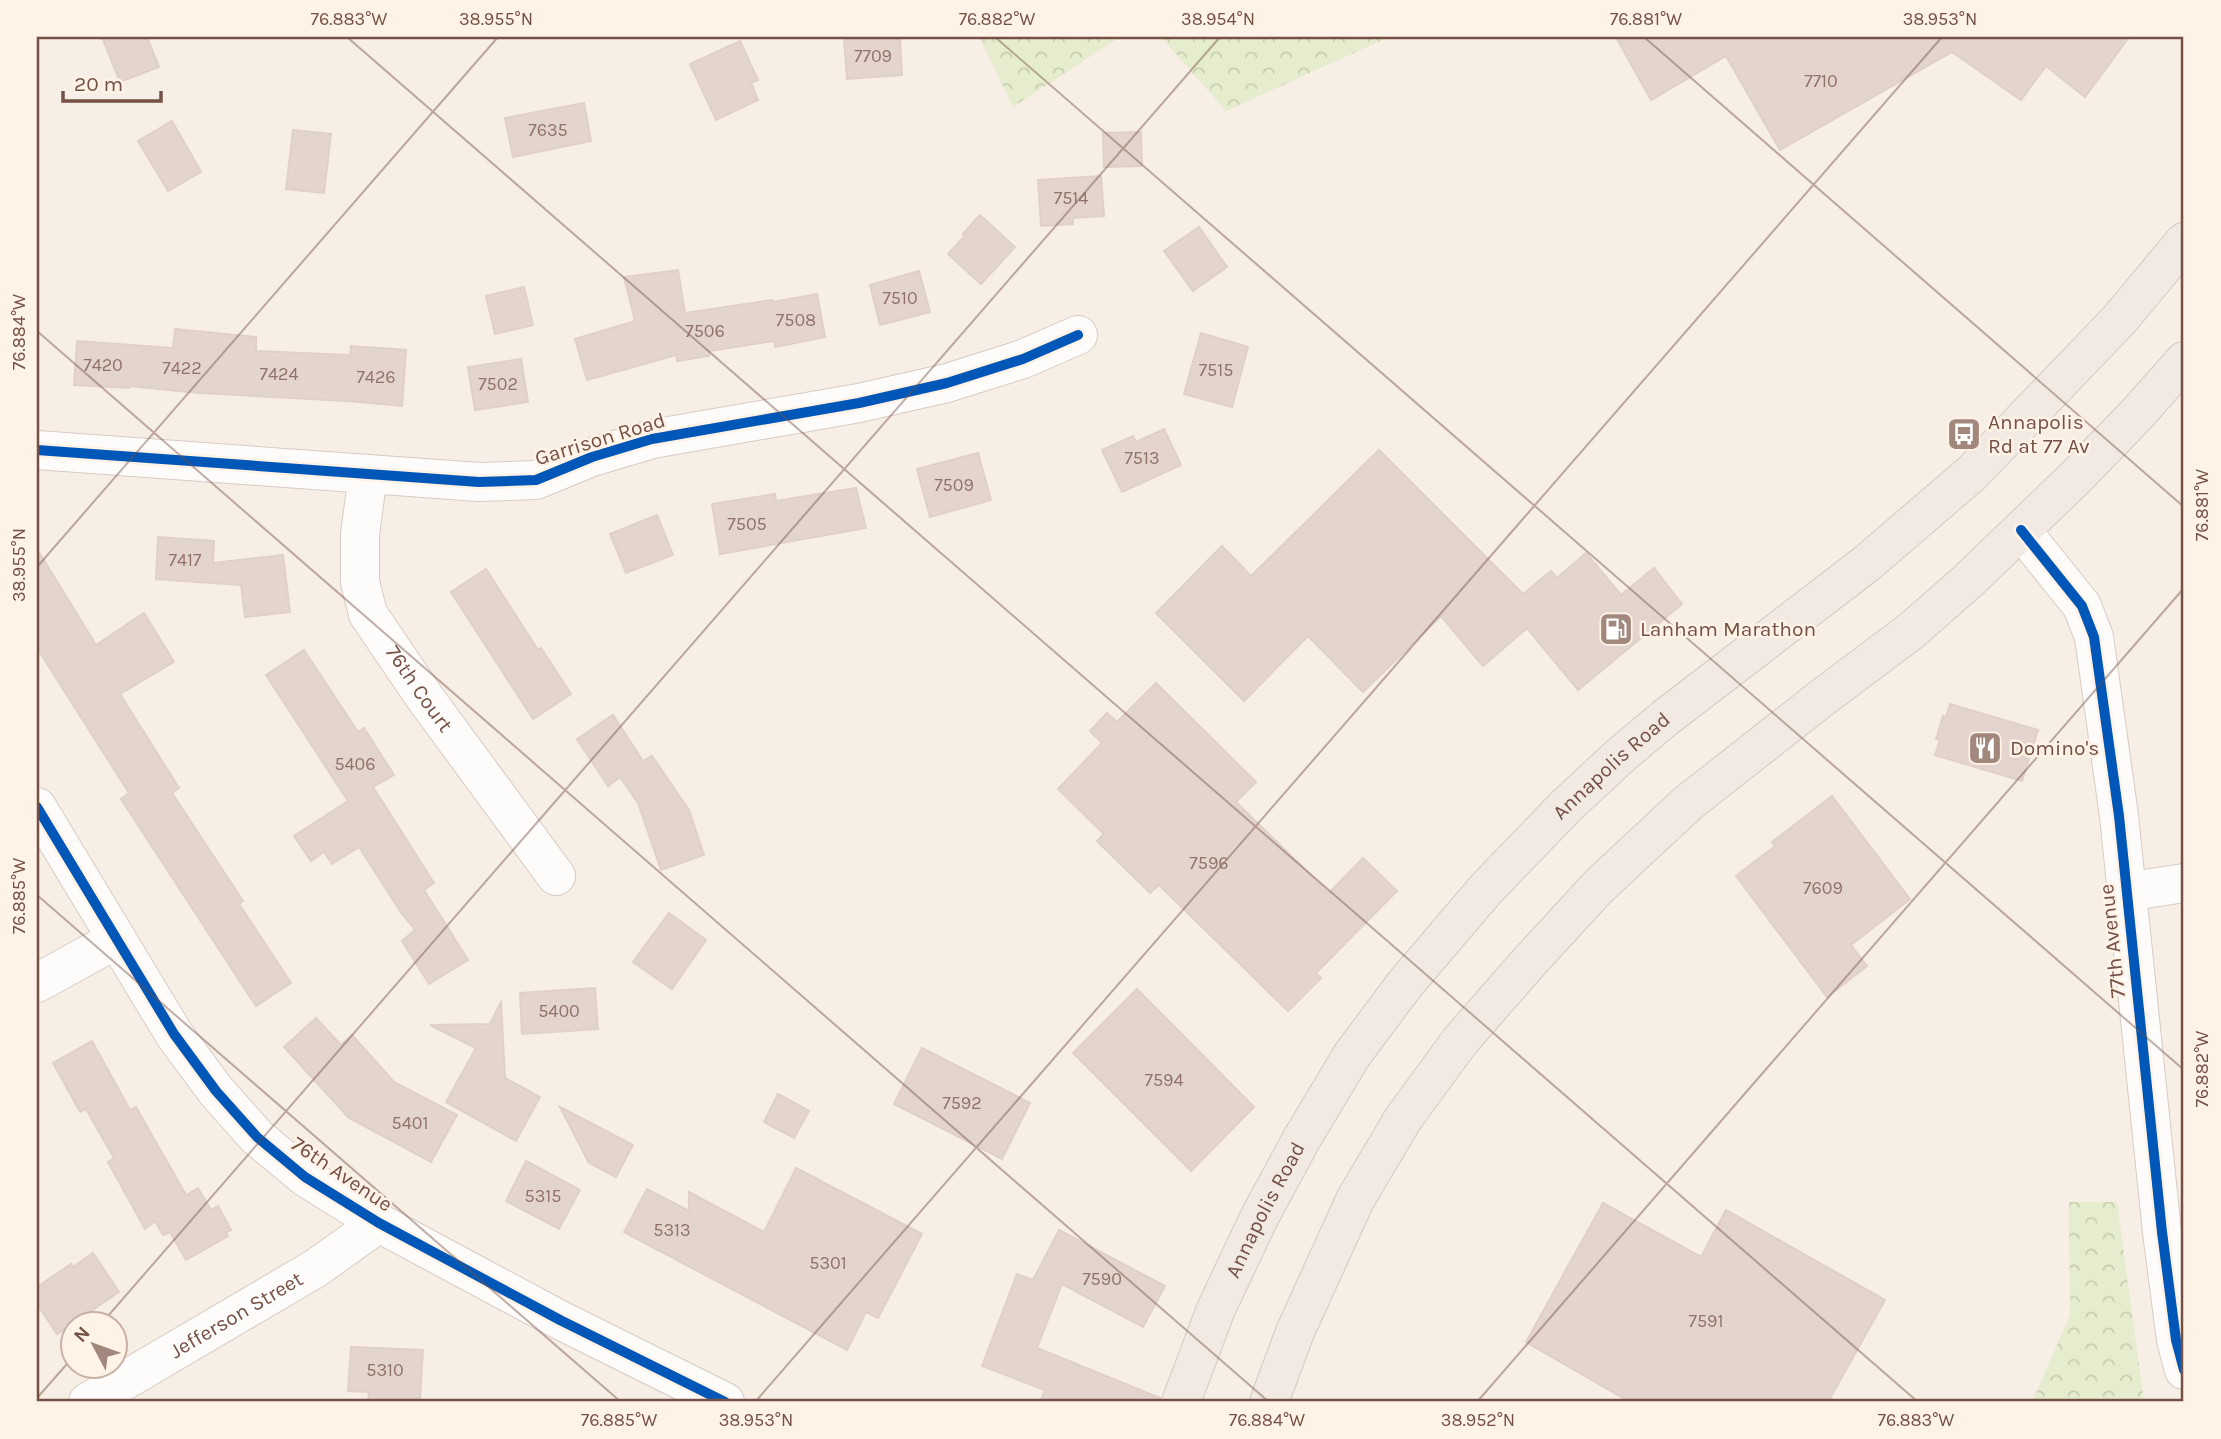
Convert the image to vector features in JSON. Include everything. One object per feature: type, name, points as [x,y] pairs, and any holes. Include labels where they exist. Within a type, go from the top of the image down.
[{"type":"main road","name":"Annapolis Road","points":[[1181,1402],[1225,1290],[1259,1217],[1301,1140],[1352,1055],[1405,984],[1486,889],[1565,807],[1621,755],[1665,718],[1867,564],[1972,473],[2181,253]]},
{"type":"main road","points":[[1269,1402],[1295,1332],[1355,1200],[1403,1119],[1460,1041],[1494,1002],[1599,886],[1688,803],[1911,631],[1968,581],[2120,432],[2184,361]]},
{"type":"street","name":"Garrison Road","points":[[37,450],[480,482],[536,480],[592,457],[652,439],[859,403],[947,383],[1023,359],[1078,335]]},
{"type":"street","name":"76th Court","points":[[368,475],[360,534],[360,582],[368,614],[425,698],[556,876]]},
{"type":"street","name":"77th Avenue","points":[[2021,530],[2082,606],[2094,637],[2115,790],[2162,1232],[2176,1340],[2184,1370]]},
{"type":"street","name":"76th Avenue","points":[[37,807],[174,1034],[216,1091],[257,1136],[305,1177],[379,1223],[560,1320],[725,1402]]},
{"type":"street","points":[[2126,892],[2184,883]]},
{"type":"street","points":[[37,983],[117,939]]},
{"type":"street","name":"Jefferson Street","points":[[88,1402],[316,1268],[379,1223]]},
{"type":"green space","points":[[979,37],[1120,37],[1013,107]]},
{"type":"green space","points":[[1161,37],[1389,37],[1226,111]]},
{"type":"green space","points":[[2069,1202],[2117,1202],[2144,1402],[2032,1402],[2070,1315]]},
{"type":"building","points":[[102,37],[147,37],[159,67],[120,82]]},
{"type":"building","points":[[844,37],[900,37],[902,75],[847,79]]},
{"type":"building","points":[[1616,37],[2129,37],[2085,97],[2046,66],[2021,100],[1952,52],[1780,150],[1726,56],[1651,100]]},
{"type":"building","points":[[740,41],[758,80],[751,83],[758,100],[716,120],[690,64]]},
{"type":"building","points":[[584,103],[591,141],[513,157],[505,118]]},
{"type":"building","points":[[172,121],[201,172],[168,191],[138,141]]},
{"type":"building","points":[[293,130],[331,134],[324,193],[286,189]]},
{"type":"building","points":[[1141,132],[1142,166],[1104,167],[1103,133]]},
{"type":"building","points":[[1101,176],[1104,216],[1073,218],[1073,224],[1041,226],[1038,180]]},
{"type":"building","points":[[980,215],[1015,247],[981,284],[948,254]]},
{"type":"building","points":[[1199,227],[1227,267],[1193,291],[1164,251]]},
{"type":"building","points":[[678,270],[685,313],[817,294],[825,337],[775,347],[774,341],[709,351],[709,356],[677,361],[676,355],[587,380],[575,339],[635,321],[624,277]]},
{"type":"building","points":[[919,271],[930,312],[880,325],[870,285]]},
{"type":"building","points":[[524,287],[533,325],[495,334],[486,296]]},
{"type":"building","points":[[175,329],[256,337],[256,351],[350,355],[351,346],[406,350],[402,406],[129,386],[74,385],[77,341],[173,348]]},
{"type":"building","points":[[1201,333],[1248,347],[1232,407],[1184,394]]},
{"type":"building","points":[[521,359],[528,402],[475,410],[468,367]]},
{"type":"building","points":[[1164,429],[1181,465],[1122,492],[1102,450],[1133,436],[1136,442]]},
{"type":"building","points":[[1379,450],[1523,594],[1551,571],[1557,578],[1586,553],[1621,595],[1654,568],[1682,604],[1578,690],[1527,628],[1483,666],[1441,616],[1363,692],[1308,636],[1244,701],[1156,613],[1222,546],[1251,576]]},
{"type":"building","points":[[978,453],[991,500],[930,517],[917,469]]},
{"type":"building","points":[[856,488],[866,528],[720,554],[712,504],[775,494],[776,501]]},
{"type":"building","points":[[657,515],[673,555],[626,573],[610,534]]},
{"type":"building","points":[[158,537],[214,541],[213,563],[283,555],[290,612],[245,617],[241,585],[156,579]]},
{"type":"building","points":[[37,549],[96,645],[144,613],[174,662],[120,694],[179,788],[172,793],[243,901],[239,904],[291,983],[256,1006],[121,799],[129,793],[37,648]]},
{"type":"building","points":[[486,569],[538,650],[541,648],[571,694],[533,719],[451,592]]},
{"type":"building","points":[[304,650],[358,732],[364,728],[394,775],[373,787],[434,883],[424,890],[468,960],[429,984],[402,941],[415,930],[359,847],[332,864],[324,852],[311,861],[294,836],[348,801],[266,675]]},
{"type":"building","points":[[1156,683],[1256,782],[1236,802],[1329,893],[1363,858],[1397,891],[1316,973],[1321,978],[1288,1011],[1159,885],[1150,893],[1097,841],[1104,834],[1058,789],[1102,743],[1090,731],[1107,713],[1117,722]]},
{"type":"building","name":"Domino's","points":[[1950,704],[2038,730],[2022,781],[1935,755],[1940,740],[1936,739]]},
{"type":"building","points":[[613,715],[643,761],[652,756],[689,810],[704,855],[661,870],[638,803],[620,777],[608,786],[577,739]]},
{"type":"building","points":[[1832,796],[1910,899],[1851,945],[1867,966],[1827,997],[1736,876],[1775,846],[1772,842]]},
{"type":"building","points":[[669,913],[706,940],[672,989],[633,962]]},
{"type":"building","points":[[595,988],[598,1029],[522,1034],[520,993]]},
{"type":"building","points":[[1137,989],[1254,1107],[1191,1171],[1073,1053]]},
{"type":"building","points":[[501,1002],[505,1078],[540,1097],[516,1141],[446,1102],[476,1048],[430,1025],[490,1024]]},
{"type":"building","points":[[316,1018],[341,1045],[352,1035],[394,1082],[457,1115],[431,1162],[349,1118],[284,1047]]},
{"type":"building","points":[[92,1041],[130,1110],[136,1107],[186,1195],[198,1188],[211,1210],[218,1206],[231,1230],[226,1232],[228,1236],[186,1260],[170,1232],[163,1235],[155,1221],[145,1229],[108,1162],[114,1158],[86,1109],[80,1112],[53,1063]]},
{"type":"building","points":[[922,1048],[1030,1103],[1002,1159],[894,1104]]},
{"type":"building","points":[[778,1094],[809,1111],[794,1138],[764,1122]]},
{"type":"building","points":[[560,1107],[633,1145],[616,1177],[589,1163]]},
{"type":"building","points":[[526,1161],[580,1190],[559,1229],[506,1201]]},
{"type":"building","points":[[796,1168],[922,1234],[878,1318],[866,1312],[847,1350],[624,1232],[647,1189],[689,1211],[689,1192],[764,1232]]},
{"type":"building","points":[[1603,1203],[1701,1257],[1726,1210],[1885,1300],[1828,1402],[1630,1402],[1526,1342]]},
{"type":"building","points":[[1059,1230],[1165,1286],[1143,1327],[1062,1284],[1037,1348],[1160,1398],[1160,1402],[1040,1402],[1045,1390],[982,1366],[1017,1274],[1033,1280]]},
{"type":"building","points":[[93,1253],[119,1292],[92,1310],[60,1310],[60,1332],[57,1334],[37,1304],[37,1287],[71,1264],[73,1267]]},
{"type":"building","points":[[351,1347],[423,1350],[420,1398],[415,1398],[415,1402],[368,1402],[369,1392],[348,1391]]},
{"type":"cycle path","points":[[37,450],[479,482],[536,480],[592,457],[652,439],[859,403],[947,383],[1023,359],[1078,335]]},
{"type":"cycle path","points":[[2021,530],[2082,606],[2094,637],[2119,816],[2162,1232],[2176,1340],[2184,1370]]},
{"type":"cycle path","points":[[37,807],[174,1034],[216,1091],[257,1137],[305,1177],[379,1223],[560,1320],[725,1402]]},
{"type":"place","name":"Annapolis Rd at 77 Av","points":[[1964,434]]},
{"type":"place","name":"Lanham Marathon","points":[[1616,629]]},
{"type":"place","name":"Domino's","points":[[1985,748]]}]
